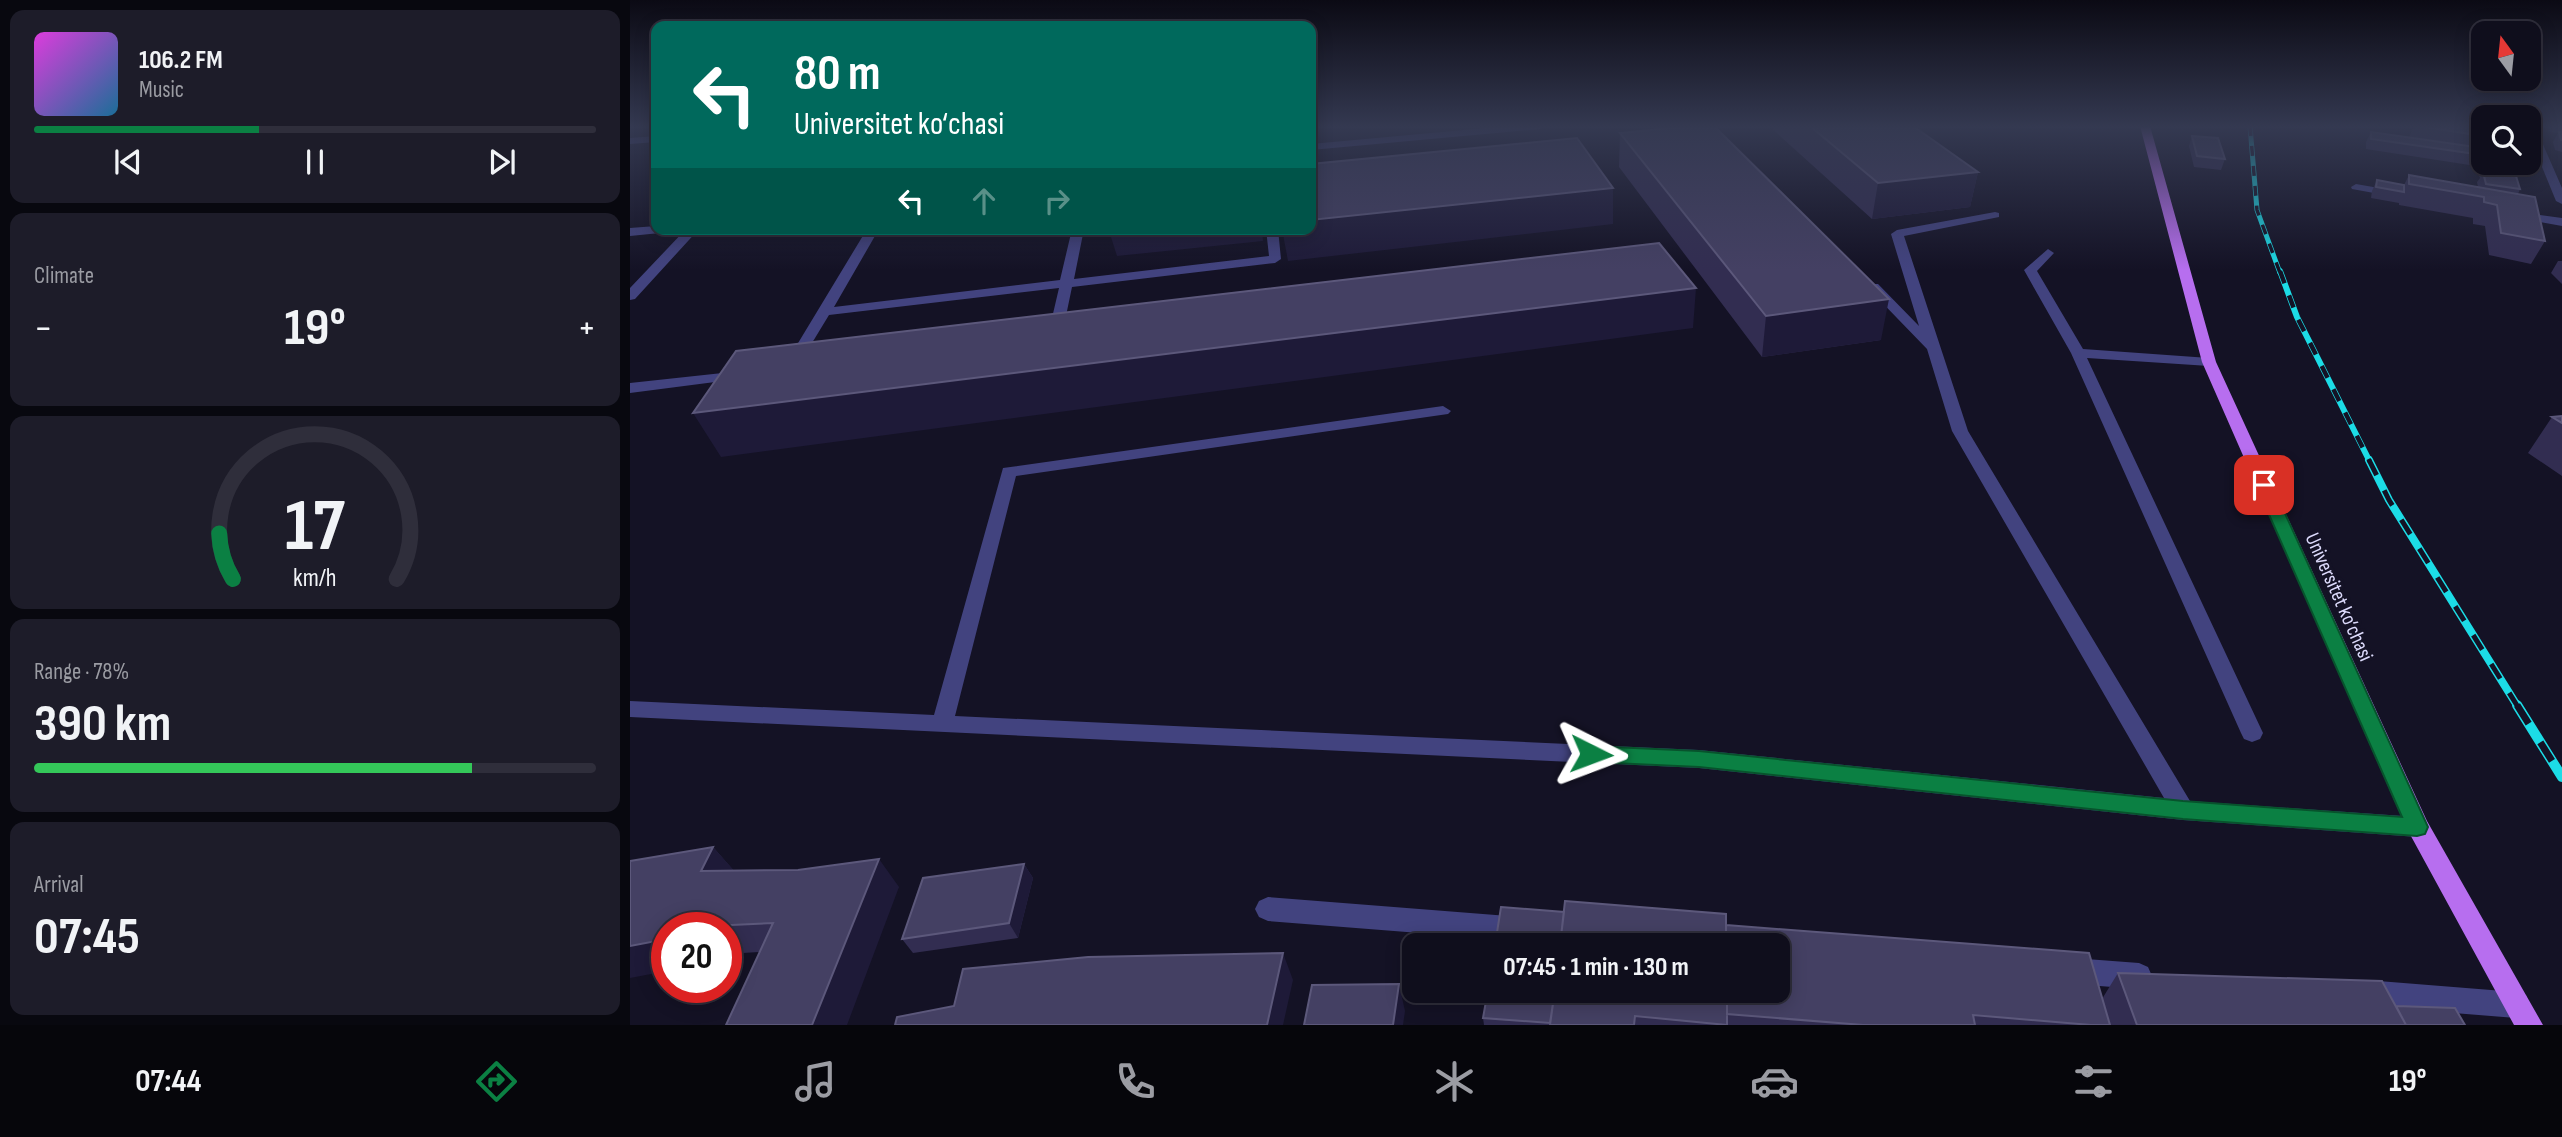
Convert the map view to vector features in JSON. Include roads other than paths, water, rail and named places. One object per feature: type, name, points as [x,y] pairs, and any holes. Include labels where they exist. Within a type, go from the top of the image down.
[{"type":"main road","name":"Universitet kо‘chasi","points":[[2159,174],[2209,362],[2417,827],[2523,1015]]},
{"type":"street","points":[[2550,174],[2562,201]]},
{"type":"street","points":[[2356,187],[2411,197]]},
{"type":"street","points":[[2507,213],[2562,222]]},
{"type":"street","points":[[1995,215],[1898,234],[1937,350],[1960,431],[2183,810]]},
{"type":"street","points":[[630,232],[651,230]]},
{"type":"street","points":[[630,296],[687,235]]},
{"type":"street","points":[[790,369],[869,235]]},
{"type":"street","points":[[1054,337],[1077,235]]},
{"type":"street","points":[[824,312],[1275,259],[1273,235]]},
{"type":"street","points":[[2048,253],[2030,270],[2078,353],[2252,733]]},
{"type":"street","points":[[1868,282],[1937,350]]},
{"type":"street","points":[[2078,353],[2209,362]]},
{"type":"street","points":[[630,388],[750,374]]},
{"type":"street","points":[[942,724],[1009,472],[1443,411]]},
{"type":"street","points":[[630,709],[1699,759],[2183,810],[2417,827]]},
{"type":"street","points":[[1268,909],[1542,930]]},
{"type":"street","points":[[2043,969],[2168,978]]},
{"type":"street","points":[[2335,991],[2523,1015]]},
{"type":"railway","points":[[2254,174],[2257,210],[2280,273]]},
{"type":"railway","points":[[2280,271],[2297,317],[2370,462]]},
{"type":"railway","points":[[2370,462],[2389,500],[2518,707]]},
{"type":"railway","points":[[2517,705],[2562,777]]}]
